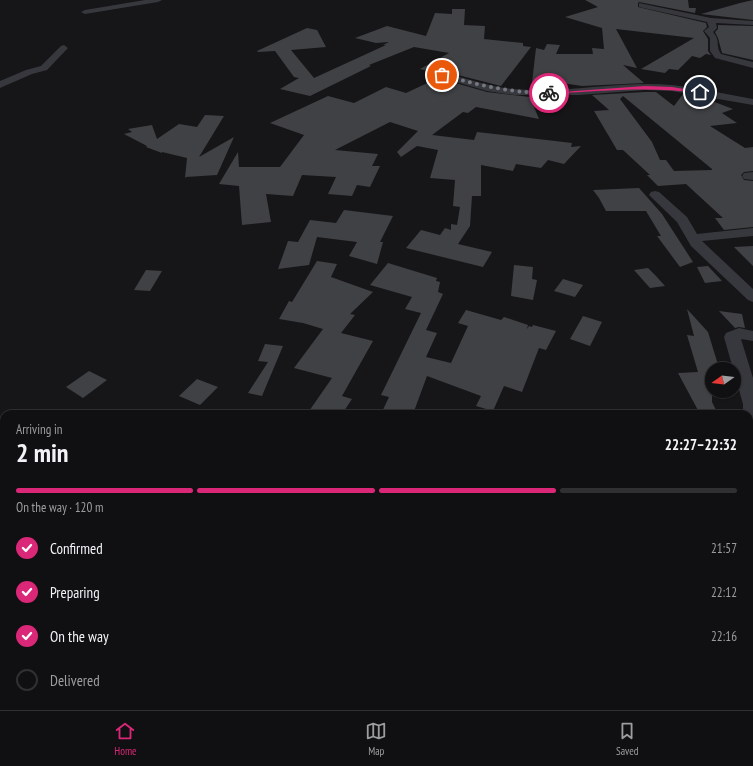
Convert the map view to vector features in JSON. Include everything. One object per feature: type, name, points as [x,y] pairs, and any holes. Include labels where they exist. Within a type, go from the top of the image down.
[{"type":"street","points":[[85,12],[143,1],[158,0]]},
{"type":"street","points":[[642,5],[711,20],[753,23]]},
{"type":"street","points":[[711,20],[713,28],[708,32],[714,38],[713,46],[718,56],[753,65]]},
{"type":"street","points":[[0,85],[29,72],[44,68],[64,48]]},
{"type":"street","points":[[442,75],[487,88],[514,92],[572,92],[645,87],[672,88],[753,102]]},
{"type":"street","points":[[655,196],[682,220],[694,238],[710,257],[753,297]]},
{"type":"street","points":[[694,238],[753,232]]},
{"type":"street","points":[[752,410],[752,404],[732,337],[739,333],[753,336]]},
{"type":"building","points":[[585,0],[688,0],[689,8],[696,8],[695,13],[639,2],[638,7],[706,23],[707,27],[703,31],[708,39],[708,51],[711,55],[706,54],[700,58],[692,56],[678,70],[669,69],[665,73],[641,69],[694,38],[616,29],[637,68],[623,65],[644,83],[582,86],[562,83],[562,85],[532,83],[536,48],[544,50],[547,44],[560,45],[556,54],[593,54],[592,48],[604,49],[602,28],[565,17],[598,7]]},
{"type":"building","points":[[753,0],[753,20],[701,14],[740,3]]},
{"type":"building","points":[[452,9],[465,9],[464,25],[485,26],[484,39],[523,43],[523,46],[531,47],[501,86],[442,71],[437,73],[420,69],[449,53],[414,47],[369,65],[371,66],[310,96],[280,89],[299,78],[294,77],[275,51],[257,51],[307,28],[317,30],[326,47],[291,50],[314,78],[386,45],[383,45],[389,42],[376,43],[355,38],[387,26],[426,36],[435,13],[452,14]]},
{"type":"building","points":[[718,25],[753,26],[753,60],[722,53],[715,32],[718,29]]},
{"type":"building","points":[[438,78],[487,92],[530,97],[539,119],[476,107],[468,113],[463,112],[432,135],[474,140],[477,132],[572,143],[571,147],[581,146],[564,164],[548,160],[541,168],[516,164],[513,171],[481,165],[481,196],[472,196],[470,226],[458,244],[492,252],[483,267],[406,248],[421,230],[440,235],[445,228],[451,230],[451,224],[457,225],[460,207],[453,206],[455,180],[430,178],[438,150],[417,146],[401,157],[397,152],[418,131],[390,122],[335,150],[378,154],[372,166],[380,166],[370,187],[357,185],[352,196],[328,194],[336,177],[302,175],[293,196],[266,194],[271,222],[242,225],[239,186],[219,184],[238,152],[239,167],[280,167],[304,135],[270,123],[328,96],[354,103],[386,87],[406,93]]},
{"type":"building","points":[[656,92],[674,106],[683,94],[704,98],[733,109],[722,113],[737,123],[710,126],[745,148],[753,147],[753,171],[744,172],[741,175],[744,180],[753,181],[753,227],[724,230],[715,218],[723,218],[686,184],[658,186],[647,175],[650,175],[623,150],[617,150],[594,111],[609,110],[592,95]],"holes":[[[623,96],[712,169],[674,171],[666,160],[660,160],[652,142],[620,99]]]},
{"type":"building","points":[[205,115],[224,116],[199,157],[234,137],[217,175],[185,178],[187,158],[162,153],[146,147],[147,146],[124,134],[132,132],[128,129],[152,125],[157,139],[179,124],[197,127]]},
{"type":"building","points":[[639,188],[662,214],[693,262],[680,267],[657,236],[661,236],[646,211],[606,211],[593,190]]},
{"type":"building","points":[[344,210],[393,216],[380,242],[383,242],[377,264],[349,256],[357,242],[317,237],[309,265],[278,269],[288,241],[298,242],[310,220],[336,223]]},
{"type":"building","points":[[753,246],[753,266],[734,247]]},
{"type":"building","points":[[317,261],[337,264],[331,277],[373,292],[350,314],[355,315],[341,333],[373,341],[342,396],[352,399],[345,410],[310,410],[332,378],[294,368],[323,329],[303,323],[279,319],[289,301],[292,302]]},
{"type":"building","points":[[388,263],[437,278],[436,281],[440,282],[438,292],[443,294],[426,330],[437,333],[426,357],[451,363],[468,326],[458,323],[466,310],[501,320],[504,317],[528,325],[527,329],[529,326],[532,327],[533,325],[556,331],[546,350],[539,348],[522,392],[504,386],[493,410],[476,406],[481,396],[427,376],[414,410],[383,410],[389,397],[381,395],[421,313],[405,309],[412,297],[370,285]]},
{"type":"building","points":[[514,265],[533,267],[532,279],[537,280],[533,300],[511,296]]},
{"type":"building","points":[[708,266],[722,281],[705,283],[697,267]]},
{"type":"building","points":[[648,268],[665,286],[650,288],[634,270]]},
{"type":"building","points":[[146,270],[162,271],[150,291],[134,290]]},
{"type":"building","points":[[563,279],[583,285],[575,297],[554,291]]},
{"type":"building","points":[[687,309],[708,332],[717,362],[705,362],[705,398],[712,398],[712,402],[716,410],[698,410],[678,373],[698,372],[687,335],[694,336]]},
{"type":"building","points":[[719,311],[742,314],[745,328],[735,328]]},
{"type":"building","points":[[583,316],[602,322],[590,346],[570,339]]},
{"type":"building","points":[[265,344],[283,346],[262,396],[248,393],[268,362],[258,361]]},
{"type":"building","points":[[89,371],[107,380],[83,398],[66,387]]},
{"type":"building","points":[[197,379],[218,387],[200,405],[179,396]]},
{"type":"way so far","points":[[442,75],[487,88],[514,92],[549,93]]},
{"type":"route","points":[[549,93],[645,87],[672,88],[700,92]]}]
